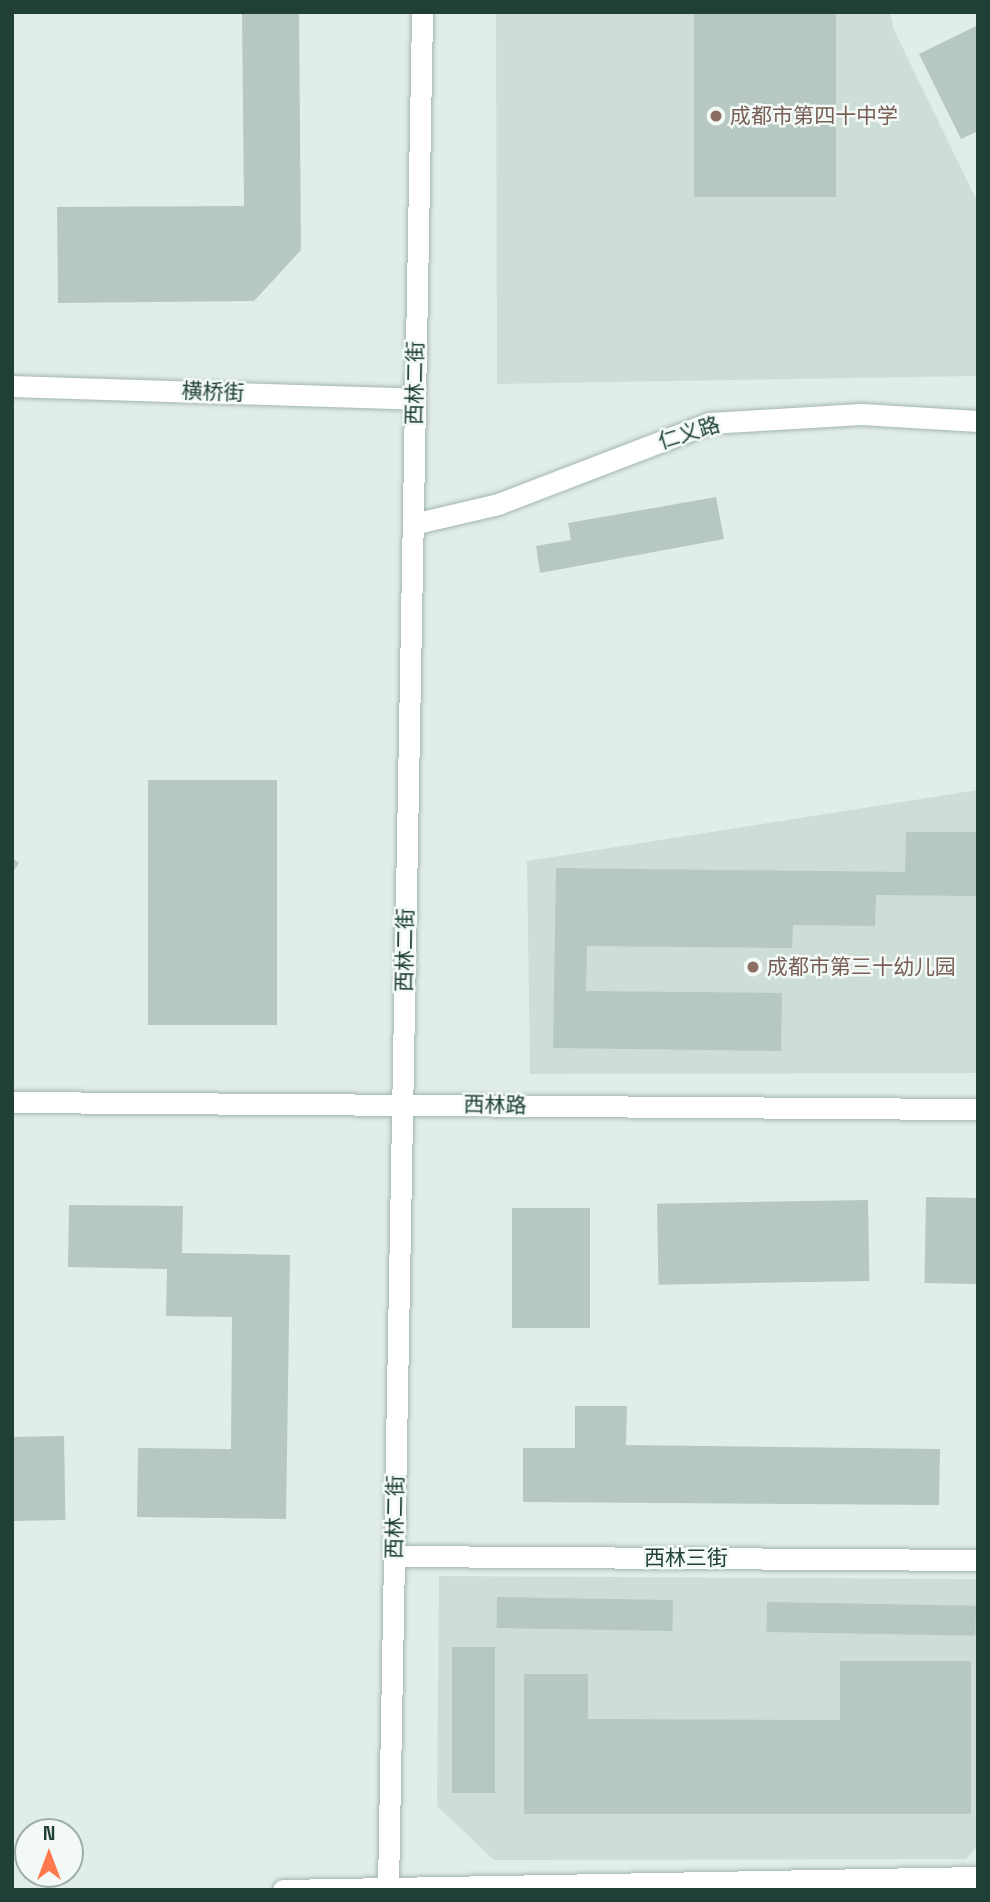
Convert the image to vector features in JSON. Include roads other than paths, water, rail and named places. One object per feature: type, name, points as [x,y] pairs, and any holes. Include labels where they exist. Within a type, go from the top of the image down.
[{"type":"street","name":"西林二街","points":[[388,1888],[422,12]]},
{"type":"street","name":"横桥街","points":[[12,386],[415,398]]},
{"type":"street","name":"仁义路","points":[[413,524],[498,504],[709,423],[861,414],[978,421]]},
{"type":"street","name":"西林路","points":[[12,1102],[978,1109]]},
{"type":"street","name":"西林三街","points":[[394,1556],[978,1560]]},
{"type":"street","points":[[283,1890],[978,1877]]},
{"type":"place","name":"成都市第四十中学","points":[[716,116]]},
{"type":"place","name":"成都市第三十幼儿园","points":[[753,967]]}]
